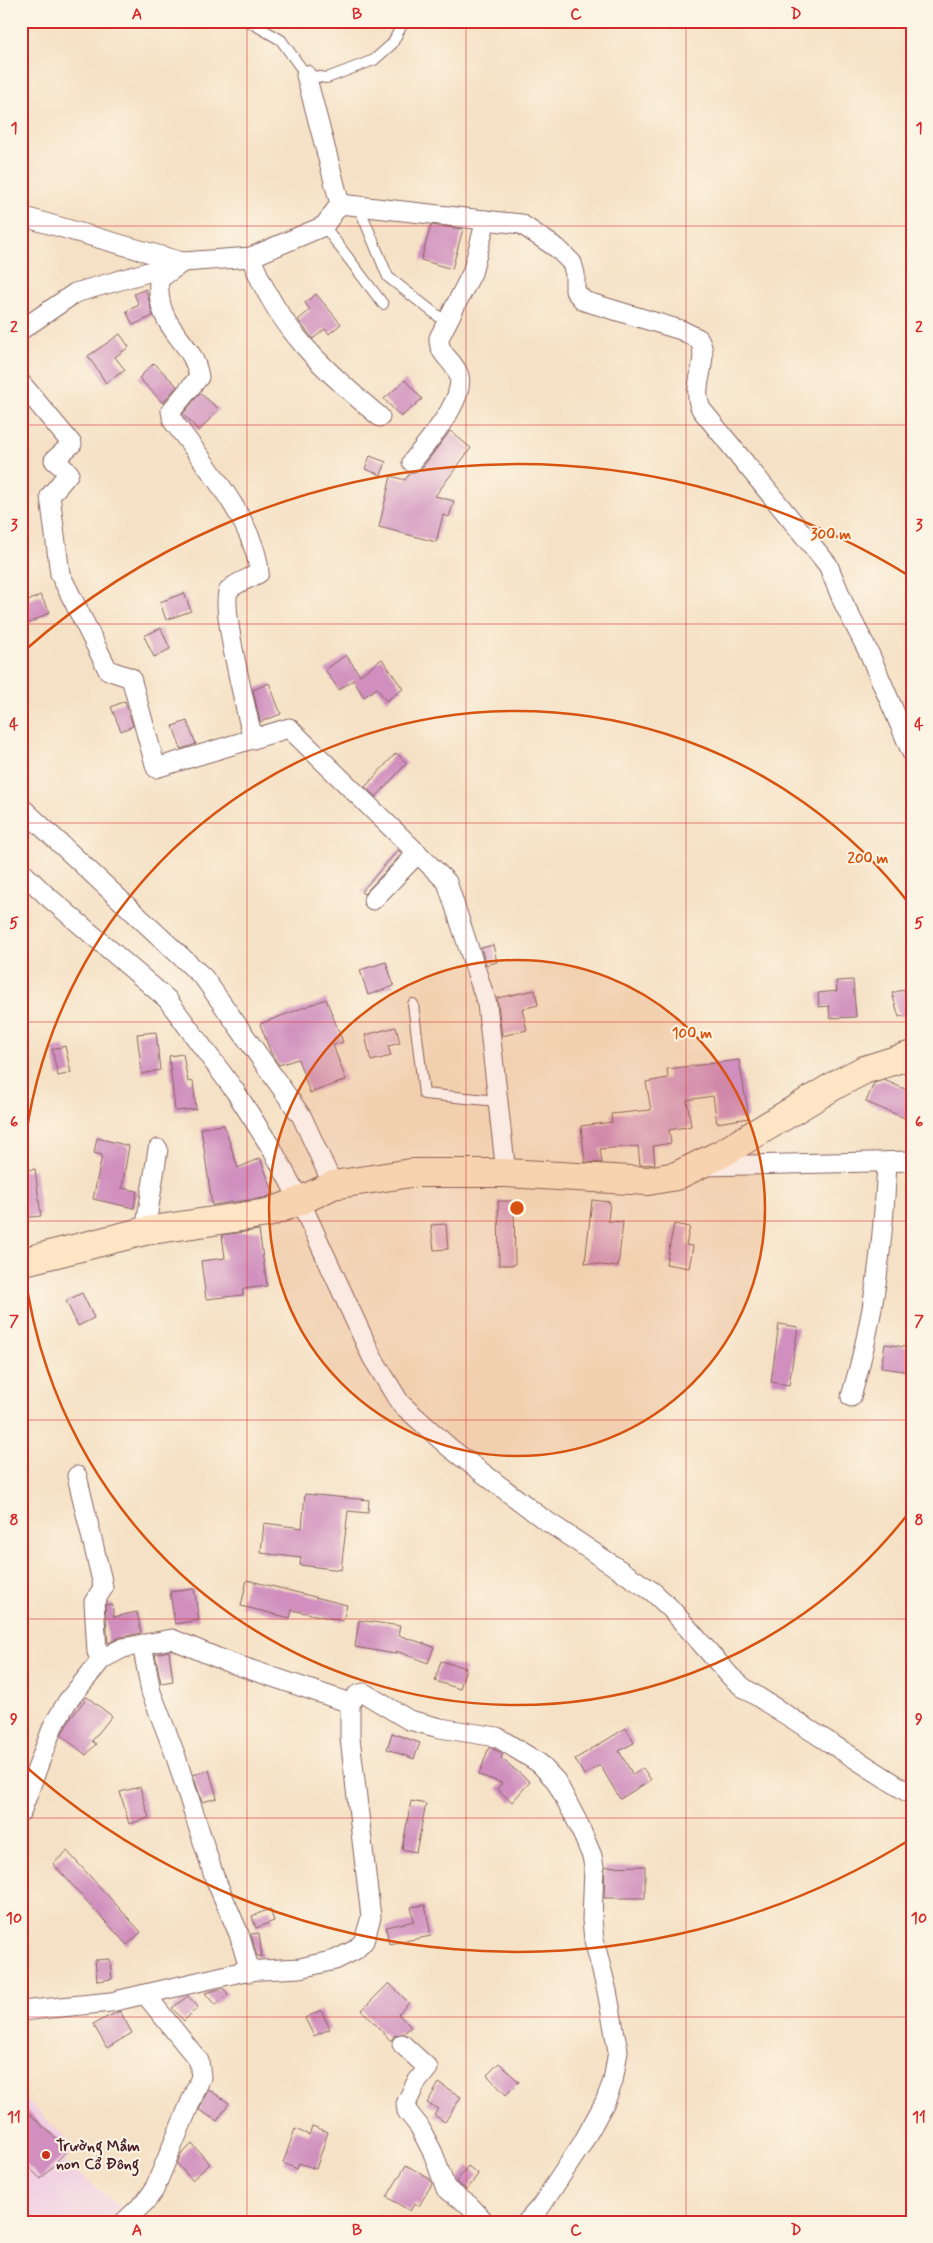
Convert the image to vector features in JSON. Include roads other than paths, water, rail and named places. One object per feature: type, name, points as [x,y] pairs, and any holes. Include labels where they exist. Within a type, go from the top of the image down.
[{"type":"street","points":[[306,75],[340,204]]},
{"type":"street","points":[[340,204],[521,224],[558,249],[572,263],[575,274],[574,291],[584,301],[681,330],[699,339],[704,354],[697,390],[701,409],[828,565],[844,604],[870,654],[912,753]]},
{"type":"street","points":[[21,330],[75,293],[183,262],[251,258],[324,226],[340,204]]},
{"type":"street","points":[[21,216],[183,262]]},
{"type":"street","points":[[412,462],[445,418],[459,390],[459,374],[440,348],[439,338],[464,293],[472,273],[486,220]]},
{"type":"street","points":[[251,258],[267,293],[292,332],[324,370],[380,417]]},
{"type":"street","points":[[183,262],[159,279],[158,295],[164,318],[197,363],[199,377],[171,411],[173,421],[234,504],[259,561],[259,573],[229,590],[226,599],[234,653],[253,739]]},
{"type":"street","points":[[21,383],[72,444],[54,460],[68,473],[50,496],[60,574],[108,670],[131,678],[156,768],[289,728],[447,882],[487,1004],[506,1173]]},
{"type":"street","points":[[21,807],[204,978],[302,1117],[316,1193],[337,1284],[386,1383],[400,1403],[418,1422],[542,1518],[653,1592],[670,1608],[731,1677],[744,1688],[912,1795]]},
{"type":"street","points":[[373,900],[418,853]]},
{"type":"street","points":[[21,872],[167,1000],[235,1090],[272,1149],[316,1193]]},
{"type":"street","points":[[21,1262],[144,1231],[268,1213],[316,1193],[411,1173],[506,1173],[648,1181],[676,1176],[723,1153],[837,1084],[864,1070],[912,1055]]},
{"type":"street","points":[[144,1231],[158,1150]]},
{"type":"street","points":[[698,1166],[912,1161]]},
{"type":"street","points":[[851,1397],[866,1347],[877,1285],[882,1245],[887,1162]]},
{"type":"street","points":[[77,1476],[102,1581],[102,1588],[94,1602],[97,1652],[102,1659]]},
{"type":"street","points":[[21,1812],[53,1726],[67,1702],[102,1659],[123,1648],[172,1639],[225,1661],[350,1703]]},
{"type":"street","points":[[142,1644],[151,1692],[175,1754],[214,1876],[239,1934],[250,1972]]},
{"type":"street","points":[[21,2011],[111,2002],[204,1980],[250,1972],[300,1968],[335,1960],[364,1941],[369,1929],[371,1916],[350,1738],[350,1703],[357,1695],[364,1693],[409,1720],[440,1728],[496,1737],[539,1763],[556,1782],[577,1821],[592,1856],[594,1867],[592,1920],[594,1940],[607,1991],[618,2051],[612,2081],[605,2102],[582,2144],[542,2206],[527,2222]]},
{"type":"street","points":[[124,2222],[146,2201],[154,2190],[201,2077],[199,2061],[144,1994]]},
{"type":"street","points":[[402,2044],[428,2068],[416,2082],[406,2104],[407,2111],[419,2126],[433,2153],[446,2189],[469,2205],[485,2222]]},
{"type":"lane","points":[[248,21],[281,40],[306,75],[328,78],[374,60],[392,44],[404,21]]},
{"type":"lane","points":[[359,207],[388,277],[447,323]]},
{"type":"lane","points":[[324,226],[383,304]]},
{"type":"lane","points":[[413,1004],[424,1094],[498,1101]]},
{"type":"place","name":"Trường Mầm non Cổ Đông","points":[[46,2155]]}]
